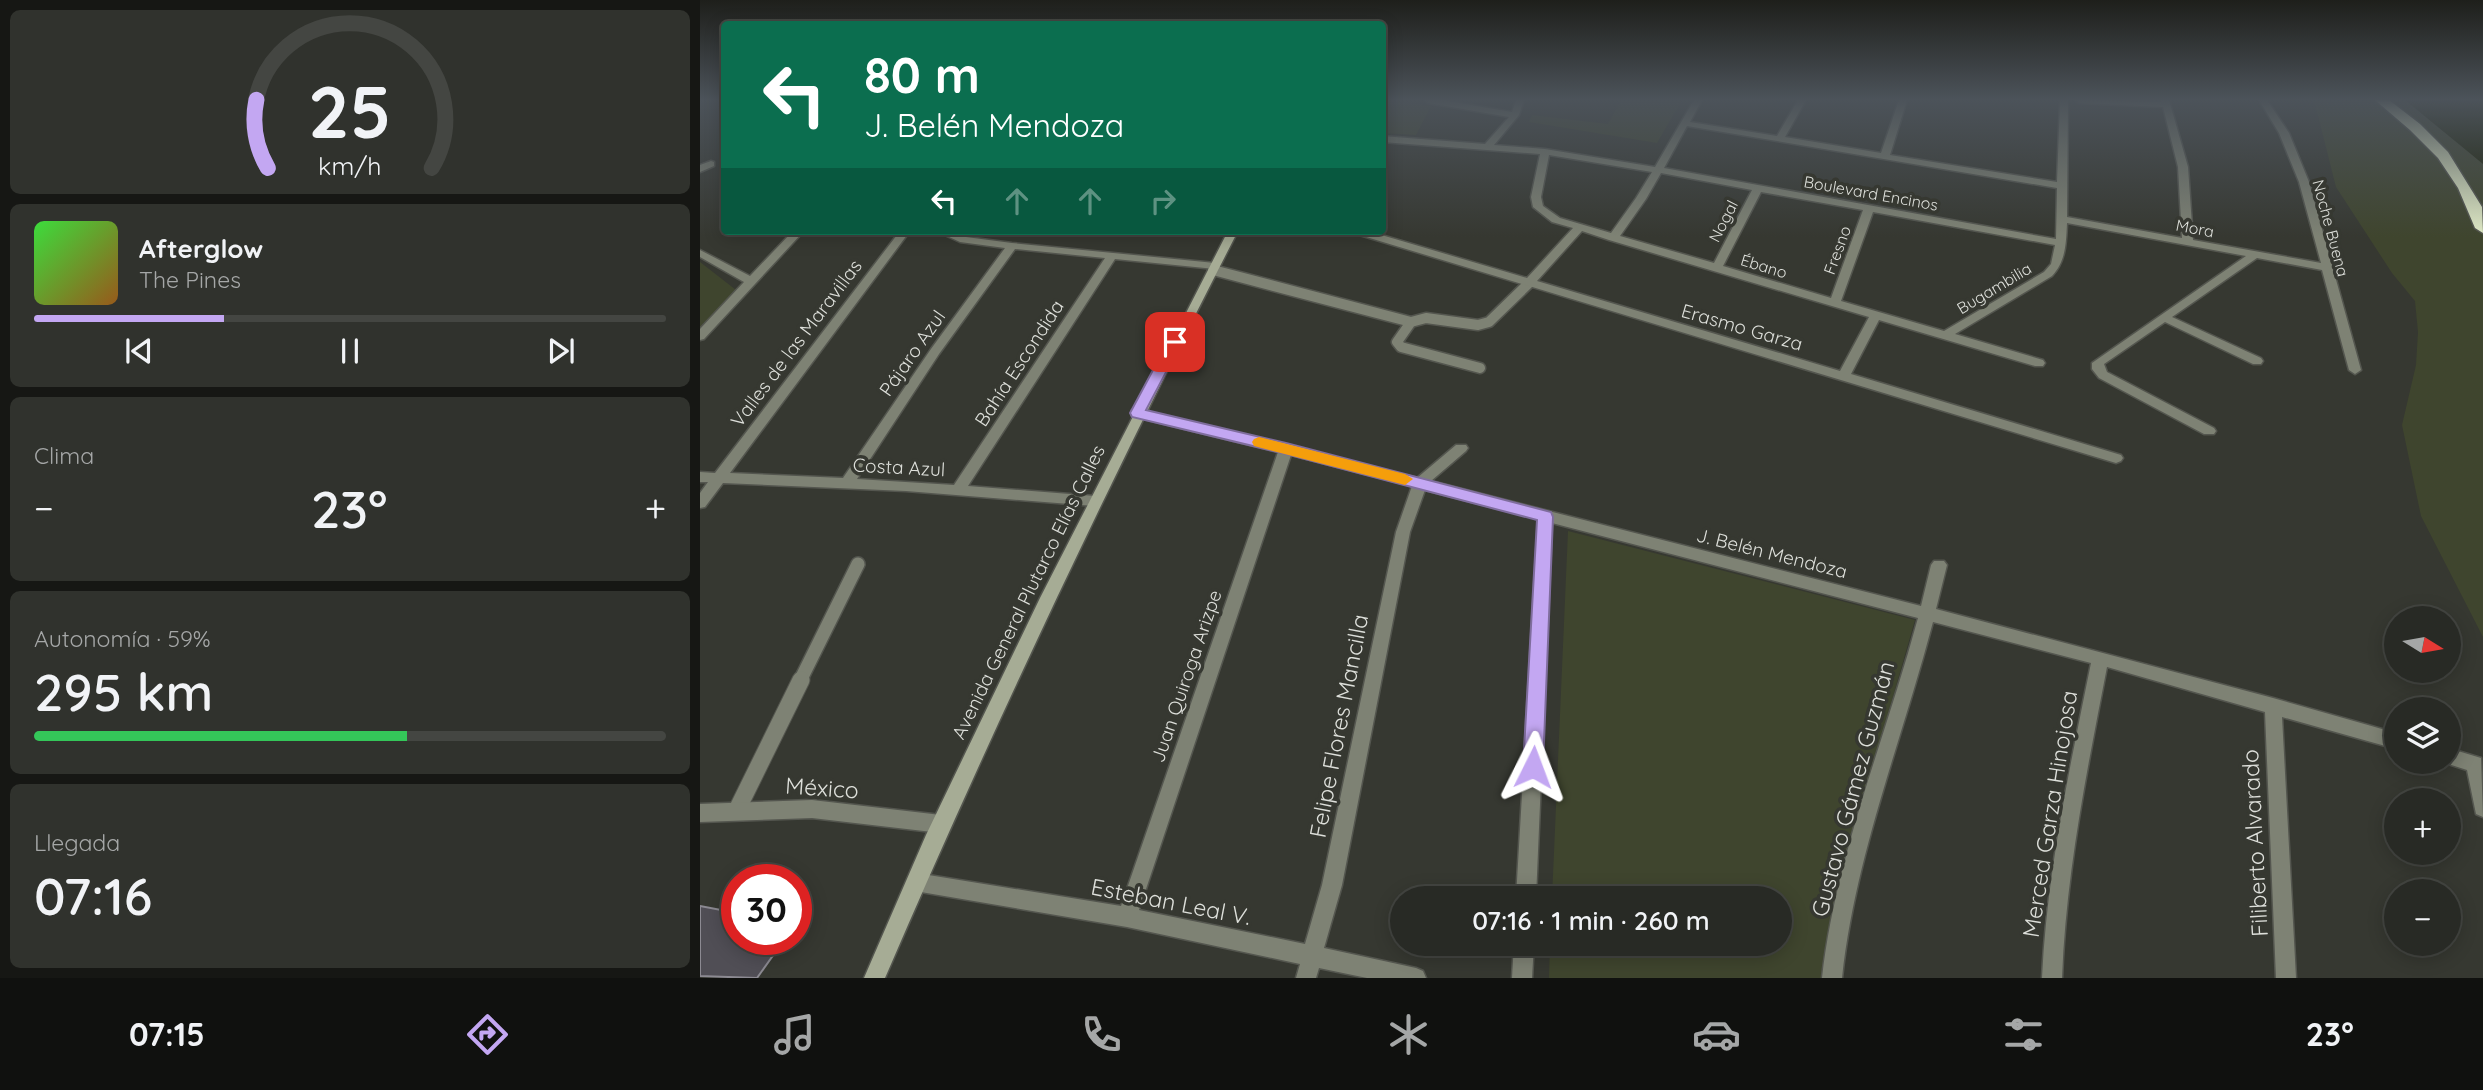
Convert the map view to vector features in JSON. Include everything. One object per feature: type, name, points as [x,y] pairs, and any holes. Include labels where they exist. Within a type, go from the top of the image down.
[{"type":"highway","points":[[2436,146],[2472,197],[2483,228]]},
{"type":"street","name":"Boulevard Encinos","points":[[1470,146],[1545,152],[1658,170],[2062,243]]},
{"type":"street","points":[[1613,238],[1671,146]]},
{"type":"street","points":[[1827,146],[2062,186]]},
{"type":"street","points":[[1885,155],[1888,146]]},
{"type":"street","name":"Bugambilia","points":[[1947,334],[2048,274],[2056,265],[2062,243],[2063,146]]},
{"type":"street","points":[[2177,146],[2183,167],[2188,243]]},
{"type":"street","name":"Noche Buena","points":[[2289,146],[2304,182],[2355,370]]},
{"type":"street","name":"Ébano","points":[[1545,152],[1536,197],[1538,206],[1545,214],[1579,228],[2039,363]]},
{"type":"street","points":[[700,169],[711,164]]},
{"type":"street","name":"Nogal","points":[[1717,268],[1757,189]]},
{"type":"street","name":"Fresno","points":[[1835,303],[1869,208]]},
{"type":"street","name":"Mora","points":[[2061,219],[2325,267]]},
{"type":"street","points":[[1529,283],[1579,228]]},
{"type":"street","points":[[700,335],[795,235]]},
{"type":"street","name":"Valles de las Maravillas","points":[[700,503],[902,235]]},
{"type":"street","points":[[967,235],[1012,246],[1214,268]]},
{"type":"street","name":"Avenida General Plutarco Elías Calles","points":[[874,978],[940,824],[1137,413],[1231,235]]},
{"type":"street","name":"Erasmo Garza","points":[[1370,235],[2116,458]]},
{"type":"street","name":"Pájaro Azul","points":[[847,483],[935,352],[1012,246]]},
{"type":"street","points":[[700,253],[750,281]]},
{"type":"street","points":[[2209,431],[2103,375],[2098,369],[2098,363],[2254,255]]},
{"type":"street","name":"Bahía Escondida","points":[[958,490],[1111,257]]},
{"type":"street","points":[[1844,375],[1876,315]]},
{"type":"street","points":[[2165,318],[2257,361]]},
{"type":"street","name":"J. Belén Mendoza","points":[[1137,413],[1420,483],[2100,659],[2384,737]]},
{"type":"street","points":[[1420,483],[1461,448]]},
{"type":"street","name":"Juan Quiroga Arizpe","points":[[1127,917],[1286,449]]},
{"type":"street","name":"Costa Azul","points":[[700,477],[847,483],[1095,501]]},
{"type":"street","name":"Felipe Flores Mancilla","points":[[1306,978],[1332,885],[1403,532],[1420,483]]},
{"type":"street","points":[[1527,886],[1545,517]]},
{"type":"street","name":"Gustavo Gámez Guzmán","points":[[1832,978],[1850,877],[1928,615],[1939,565]]},
{"type":"street","name":"Merced Garza Hinojosa","points":[[2052,978],[2053,945],[2069,823],[2100,659]]},
{"type":"street","name":"Filiberto Alvarado","points":[[2273,705],[2286,978]]},
{"type":"street","points":[[2461,760],[2475,764],[2483,808]]},
{"type":"street","name":"México","points":[[700,813],[812,809],[940,824]]},
{"type":"street","name":"Esteban Leal V.","points":[[916,883],[1127,917],[1416,978]]},
{"type":"street","points":[[1522,978],[1523,956]]},
{"type":"lane","points":[[1214,268],[1411,322],[1426,318],[1478,325],[1489,322],[1529,283]]},
{"type":"lane","points":[[1411,322],[1397,342],[1401,347],[1480,368]]},
{"type":"lane","points":[[737,810],[858,564]]},
{"type":"shaded area","points":[[2326,146],[2483,146],[2483,637],[2421,516],[2402,425],[2416,365],[2418,332],[2415,301],[2392,273],[2336,187]]},
{"type":"shaded area","points":[[2461,146],[2483,146],[2483,164]]},
{"type":"shaded area","points":[[700,262],[736,290],[700,327]]},
{"type":"shaded area","points":[[1568,531],[1915,620],[1831,913],[1822,978],[1549,978],[1550,956],[1792,956],[1792,886],[1553,886]]},
{"type":"building","points":[[700,906],[721,910],[721,955],[773,955],[757,978],[700,976]]},
{"type":"slow traffic","points":[[1259,442],[1405,479]]},
{"type":"route","points":[[1175,342],[1137,413],[1545,517],[1533,767]]}]
